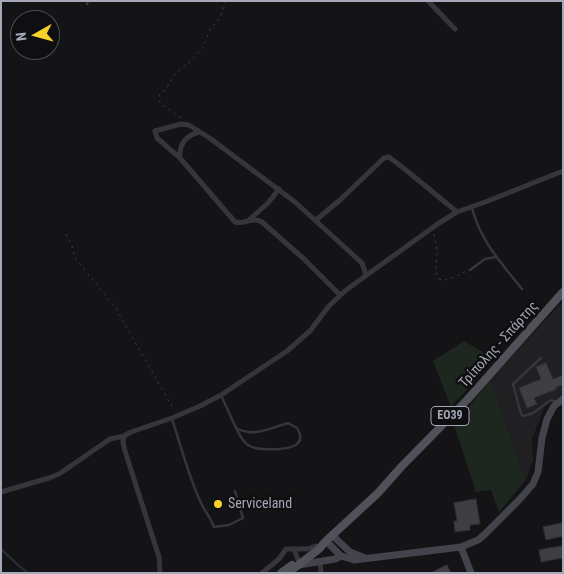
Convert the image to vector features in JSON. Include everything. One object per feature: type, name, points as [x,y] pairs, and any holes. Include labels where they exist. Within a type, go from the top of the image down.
[{"type":"main road","name":"Τρίπολης - Σπάρτης","points":[[281,573],[319,549],[378,493],[466,400],[563,292]]},
{"type":"main road","points":[[329,538],[341,556],[349,560],[461,548],[478,540],[533,484],[540,463],[543,429],[550,412],[560,401]]},
{"type":"main road","name":"Τρίπολης - Σπάρτης","points":[[288,573],[316,546],[329,538]]},
{"type":"main road","points":[[329,538],[342,545],[354,555],[366,558]]},
{"type":"main road","points":[[298,563],[335,559],[343,553],[342,545]]},
{"type":"main road","points":[[461,548],[471,573]]},
{"type":"street","points":[[428,1],[455,29]]},
{"type":"street","points":[[279,190],[268,203],[248,220],[240,223],[232,219],[180,158],[157,138],[155,131],[180,124],[200,132],[279,190],[316,220],[362,263],[366,275]]},
{"type":"street","points":[[180,158],[184,141],[192,134],[200,132]]},
{"type":"street","points":[[316,220],[384,158],[388,157],[392,158],[457,212]]},
{"type":"street","points":[[1,492],[54,476],[110,439],[124,436],[174,417],[220,395],[287,352],[299,342],[340,295],[433,227],[457,212],[562,172]]},
{"type":"street","points":[[248,220],[258,220],[269,227],[340,295]]},
{"type":"street","points":[[124,436],[125,451],[159,557],[160,573]]},
{"type":"street","points":[[262,573],[279,559],[286,549],[307,549],[316,546]]},
{"type":"street","points":[[294,549],[298,563]]},
{"type":"street","points":[[320,561],[321,573]]},
{"type":"lane","points":[[472,207],[478,230],[496,257],[522,289]]},
{"type":"lane","points":[[470,270],[485,259],[496,257]]},
{"type":"lane","points":[[541,358],[513,384],[521,414],[525,416],[552,400],[560,401]]},
{"type":"lane","points":[[220,395],[236,428],[246,444],[260,449],[279,449],[294,446],[300,438],[297,428],[288,423],[254,433],[243,432],[236,428]]},
{"type":"lane","points":[[174,417],[194,484],[203,508],[211,517],[214,527],[229,525],[243,518],[235,492]]},
{"type":"path","points":[[189,126],[160,103],[158,95],[166,89],[174,75],[204,46],[210,29],[220,18],[226,1]]},
{"type":"path","points":[[433,227],[438,252],[437,274],[440,279],[448,280],[470,270]]},
{"type":"path","points":[[66,234],[75,258],[115,307],[174,417]]},
{"type":"shaded area","points":[[563,301],[563,395],[545,406],[532,439],[533,460],[526,480],[490,380]]},
{"type":"shaded area","points":[[464,341],[495,359],[451,407],[433,361]]},
{"type":"shaded area","points":[[490,380],[526,480],[499,512],[491,490],[476,492],[454,425]]},
{"type":"building","points":[[546,363],[553,379],[563,375],[563,385],[534,398],[537,404],[527,408],[519,388],[541,379],[536,367]]},
{"type":"building","points":[[476,499],[480,524],[470,525],[470,530],[455,532],[454,521],[457,521],[454,503]]},
{"type":"building","points":[[563,523],[563,536],[546,540],[543,527]]},
{"type":"building","points":[[563,546],[563,558],[541,562],[539,550]]},
{"type":"building","points":[[447,565],[451,573],[431,573]]},
{"type":"waterway","points":[[1,549],[28,573]]},
{"type":"place","name":"Serviceland","points":[[218,504]]}]
